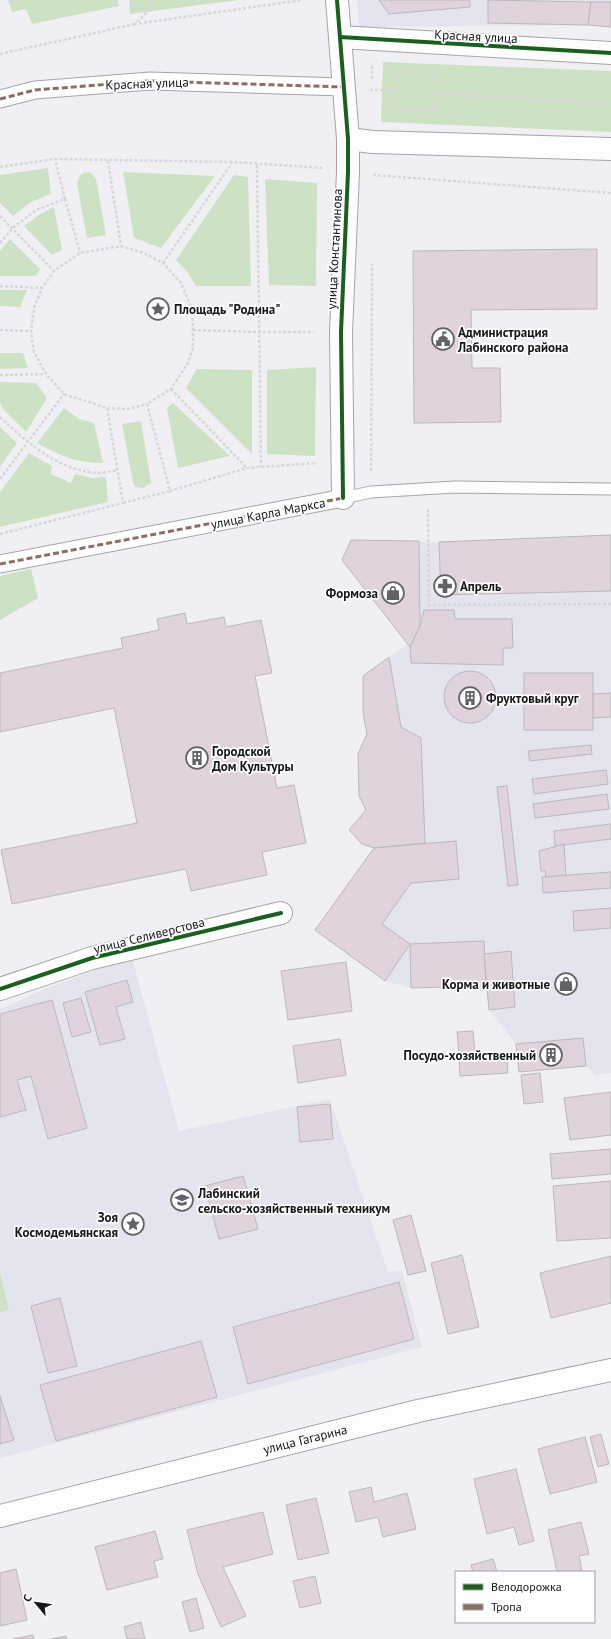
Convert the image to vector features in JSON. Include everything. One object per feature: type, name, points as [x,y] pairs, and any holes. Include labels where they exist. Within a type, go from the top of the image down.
[{"type":"street","name":"улица Константинова","points":[[337,0],[342,87],[348,139],[341,332],[343,498]]},
{"type":"street","name":"Красная улица","points":[[340,37],[611,53]]},
{"type":"street","name":"Красная улица","points":[[0,99],[36,90],[150,80],[342,87]]},
{"type":"street","points":[[348,139],[373,142],[611,149]]},
{"type":"street","name":"улица Карла Маркса","points":[[0,564],[343,498]]},
{"type":"street","name":"улица Селиверстова","points":[[0,989],[92,958],[281,913]]},
{"type":"street","name":"улица Гагарина","points":[[0,1516],[418,1411],[611,1370]]},
{"type":"lane","name":"улица Карла Маркса","points":[[343,498],[371,492],[455,487],[611,489]]},
{"type":"path","points":[[135,24],[148,11],[154,0]]},
{"type":"path","points":[[0,54],[135,24],[302,0]]},
{"type":"path","points":[[396,71],[438,73],[436,94],[435,111],[394,109],[396,71]]},
{"type":"path","points":[[342,87],[372,90],[395,90]]},
{"type":"path","points":[[436,94],[611,103]]},
{"type":"path","points":[[0,168],[55,159],[233,162],[611,193]]},
{"type":"path","points":[[55,159],[80,254]]},
{"type":"path","points":[[108,161],[121,246]]},
{"type":"path","points":[[163,263],[233,162]]},
{"type":"path","points":[[257,164],[261,467]]},
{"type":"path","points":[[0,243],[13,228],[36,210],[65,199]]},
{"type":"path","points":[[0,216],[54,271]]},
{"type":"path","points":[[121,246],[144,253],[163,263],[181,283],[192,309],[194,330],[193,348],[188,363],[171,389],[147,404],[128,409],[107,408],[64,394],[46,374],[34,352],[31,331],[34,308],[42,288],[54,271],[80,254],[121,246]]},
{"type":"path","points":[[0,286],[42,288]]},
{"type":"path","points":[[0,330],[31,331]]},
{"type":"path","points":[[194,330],[341,332]]},
{"type":"path","points":[[0,374],[46,374]]},
{"type":"path","points":[[171,389],[247,468]]},
{"type":"path","points":[[0,479],[64,394]]},
{"type":"path","points":[[147,404],[170,491]]},
{"type":"path","points":[[107,408],[123,503]]},
{"type":"path","points":[[0,418],[27,443],[66,466],[97,473],[118,470]]},
{"type":"path","points":[[0,534],[170,491],[247,468],[343,461]]},
{"type":"path","points":[[428,488],[429,605],[611,604]]},
{"type":"shaded area","points":[[357,0],[611,0],[611,27],[588,25],[359,27]]},
{"type":"shaded area","points":[[611,535],[611,1073],[595,1075],[586,1066],[519,1072],[516,1044],[489,1010],[486,986],[411,988],[385,981],[315,930],[374,848],[362,844],[349,830],[366,810],[359,796],[358,754],[367,734],[363,713],[363,676],[408,644],[342,560],[351,540],[439,542]]},
{"type":"shaded area","name":"Лабинский сельско-хозяйственный техникум","points":[[132,957],[179,1131],[330,1099],[388,1272],[402,1270],[422,1347],[0,1458],[0,1009],[44,989]]},
{"type":"green space","points":[[8,0],[118,0],[119,6],[32,24],[26,9],[12,12]]},
{"type":"green space","points":[[129,0],[239,0],[130,14]]},
{"type":"green space","points":[[383,62],[611,71],[611,132],[381,122]]},
{"type":"green space","points":[[48,168],[51,194],[31,202],[13,216],[0,203],[0,175]]},
{"type":"green space","points":[[86,172],[91,173],[96,179],[106,235],[87,238],[77,184],[80,175]]},
{"type":"green space","points":[[123,172],[215,176],[161,248],[134,238]]},
{"type":"green space","points":[[234,175],[248,177],[251,286],[196,286],[187,271],[176,260]]},
{"type":"green space","points":[[265,179],[317,183],[316,286],[269,285]]},
{"type":"green space","points":[[54,207],[62,250],[52,255],[24,226],[39,215]]},
{"type":"green space","points":[[10,239],[40,269],[36,276],[0,276],[0,251]]},
{"type":"green space","points":[[0,290],[27,290],[20,307],[0,306]]},
{"type":"green space","points":[[0,353],[23,353],[28,368],[0,369]]},
{"type":"green space","points":[[316,367],[315,456],[267,454],[267,370]]},
{"type":"green space","points":[[197,369],[252,370],[252,454],[186,388]]},
{"type":"green space","points":[[0,382],[36,383],[47,398],[26,432],[3,409],[0,403]]},
{"type":"green space","points":[[173,403],[230,456],[178,468],[167,408]]},
{"type":"green space","points":[[64,408],[79,419],[94,423],[103,463],[85,462],[69,458],[53,452],[37,443]]},
{"type":"green space","points":[[141,421],[151,483],[143,488],[135,487],[133,482],[122,424]]},
{"type":"green space","points":[[0,427],[17,443],[0,467]]},
{"type":"green space","points":[[29,453],[52,466],[51,474],[71,483],[75,474],[92,478],[106,477],[108,502],[0,527],[0,492]]},
{"type":"green space","points":[[31,569],[38,598],[0,620],[0,576]]},
{"type":"green space","points":[[0,1273],[9,1310],[0,1312]]},
{"type":"building","points":[[379,0],[470,0],[470,7],[389,14]]},
{"type":"building","points":[[488,0],[591,2],[588,25],[488,23]]},
{"type":"building","points":[[591,2],[611,2],[611,27],[588,25]]},
{"type":"building","name":"Администрация Лабинского района","points":[[597,249],[597,309],[471,310],[472,368],[500,368],[501,422],[414,423],[413,251]]},
{"type":"building","points":[[611,535],[611,591],[441,595],[439,542]]},
{"type":"building","name":"Формоза","points":[[351,540],[419,541],[420,626],[410,647],[342,560]]},
{"type":"building","points":[[424,610],[454,610],[455,619],[512,619],[513,648],[503,648],[503,665],[411,663],[410,647],[420,626]]},
{"type":"building","name":"Городской Дом Культуры","points":[[185,613],[187,624],[224,617],[226,627],[261,620],[272,673],[255,676],[277,788],[294,785],[306,843],[262,852],[267,875],[191,891],[186,869],[12,904],[1,850],[137,823],[114,708],[0,732],[0,673],[123,648],[121,638],[159,630],[157,619]]},
{"type":"building","points":[[389,657],[401,727],[421,738],[425,843],[374,848],[362,844],[349,830],[366,810],[359,796],[358,754],[367,734],[363,713],[363,676]]},
{"type":"building","name":"Фруктовый круг","points":[[470,671],[480,673],[488,679],[494,687],[496,697],[494,707],[488,715],[480,721],[470,723],[460,721],[452,715],[446,707],[444,697],[446,687],[452,679],[460,673]]},
{"type":"building","points":[[524,673],[593,673],[593,730],[524,730]]},
{"type":"building","points":[[611,693],[611,717],[593,718],[593,694]]},
{"type":"building","points":[[591,745],[592,754],[530,761],[528,751]]},
{"type":"building","points":[[606,770],[608,784],[534,794],[532,779]]},
{"type":"building","points":[[507,786],[518,885],[508,886],[497,787]]},
{"type":"building","points":[[607,794],[609,809],[535,818],[533,804]]},
{"type":"building","points":[[611,824],[611,839],[555,846],[554,831]]},
{"type":"building","points":[[456,841],[459,879],[411,883],[382,924],[410,944],[385,981],[315,930],[374,848]]},
{"type":"building","points":[[564,844],[566,876],[546,877],[545,871],[541,871],[539,851]]},
{"type":"building","points":[[611,872],[611,888],[543,893],[542,877]]},
{"type":"building","points":[[611,908],[611,928],[574,931],[573,911]]},
{"type":"building","points":[[484,941],[486,986],[411,988],[410,944]]},
{"type":"building","points":[[511,951],[515,1007],[489,1010],[484,954]]},
{"type":"building","points":[[346,962],[352,1011],[288,1020],[281,971]]},
{"type":"building","points":[[127,980],[133,1002],[116,1007],[125,1039],[100,1045],[85,992]]},
{"type":"building","points":[[81,998],[91,1032],[72,1037],[63,1003]]},
{"type":"building","points":[[52,1000],[87,1128],[48,1139],[31,1076],[17,1080],[26,1110],[0,1117],[0,1014]]},
{"type":"building","points":[[473,1031],[475,1053],[459,1054],[457,1032]]},
{"type":"building","name":"Посудо-хозяйственный","points":[[583,1038],[586,1066],[519,1072],[516,1044]]},
{"type":"building","points":[[340,1039],[346,1075],[298,1083],[293,1046]]},
{"type":"building","points":[[507,1056],[508,1073],[460,1076],[459,1060]]},
{"type":"building","points":[[540,1073],[543,1102],[524,1104],[521,1075]]},
{"type":"building","points":[[611,1092],[611,1135],[570,1140],[564,1098]]},
{"type":"building","points":[[330,1104],[333,1139],[300,1142],[297,1107]]},
{"type":"building","points":[[611,1149],[611,1174],[552,1179],[550,1154]]},
{"type":"building","points":[[243,1176],[258,1229],[219,1239],[205,1186]]},
{"type":"building","points":[[611,1181],[611,1238],[557,1241],[553,1186]]},
{"type":"building","points":[[411,1215],[426,1271],[408,1275],[393,1220]]},
{"type":"building","points":[[462,1255],[479,1327],[448,1334],[431,1263]]},
{"type":"building","points":[[611,1256],[611,1303],[551,1318],[540,1273]]},
{"type":"building","points":[[399,1282],[414,1339],[248,1384],[233,1327]]},
{"type":"building","points":[[60,1298],[77,1366],[48,1373],[31,1306]]},
{"type":"building","points":[[201,1341],[217,1397],[56,1441],[40,1385]]},
{"type":"building","points":[[0,1396],[14,1440],[0,1444]]},
{"type":"building","points":[[601,1434],[609,1464],[598,1467],[590,1437]]},
{"type":"building","points":[[585,1437],[597,1482],[550,1494],[538,1449]]},
{"type":"building","points":[[516,1469],[534,1541],[519,1545],[514,1527],[487,1534],[474,1479]]},
{"type":"building","points":[[371,1487],[374,1502],[407,1493],[416,1529],[383,1537],[378,1517],[356,1522],[349,1492]]},
{"type":"building","points":[[316,1498],[329,1553],[298,1560],[286,1505]]},
{"type":"building","points":[[263,1512],[273,1554],[223,1567],[246,1616],[221,1627],[198,1574],[187,1530]]},
{"type":"building","points":[[581,1522],[589,1554],[579,1556],[582,1571],[557,1571],[548,1530]]},
{"type":"building","points":[[155,1531],[163,1559],[154,1561],[158,1577],[107,1590],[95,1547]]},
{"type":"building","points":[[493,1559],[497,1571],[473,1571],[471,1565]]},
{"type":"building","points":[[16,1569],[27,1620],[0,1626],[0,1573]]},
{"type":"building","points":[[315,1576],[321,1603],[300,1608],[293,1581]]},
{"type":"building","points":[[196,1598],[204,1628],[190,1632],[182,1602]]},
{"type":"building","points":[[141,1622],[145,1639],[127,1639],[124,1627]]},
{"type":"building","points":[[33,1635],[34,1639],[13,1639]]},
{"type":"building","points":[[66,1636],[67,1639],[51,1639]]},
{"type":"marked path","points":[[0,99],[35,90],[150,81],[343,87]]},
{"type":"marked path","points":[[0,564],[343,498]]},
{"type":"cycle path","points":[[337,0],[348,139],[341,332],[343,498]]},
{"type":"cycle path","points":[[340,37],[611,53]]},
{"type":"cycle path","points":[[0,989],[92,958],[281,913]]},
{"type":"place","name":"Площадь \"Родина\"","points":[[158,309]]},
{"type":"place","name":"Администрация Лабинского района","points":[[443,339]]},
{"type":"place","name":"Апрель","points":[[445,586]]},
{"type":"place","name":"Формоза","points":[[393,593]]},
{"type":"place","name":"Фруктовый круг","points":[[470,698]]},
{"type":"place","name":"Городской Дом Культуры","points":[[197,758]]},
{"type":"place","name":"Корма и животные","points":[[566,984]]},
{"type":"place","name":"Посудо-хозяйственный","points":[[551,1055]]},
{"type":"place","name":"Лабинский сельско-хозяйственный техникум","points":[[182,1200]]},
{"type":"place","name":"Зоя Космодемьянская","points":[[133,1224]]}]
